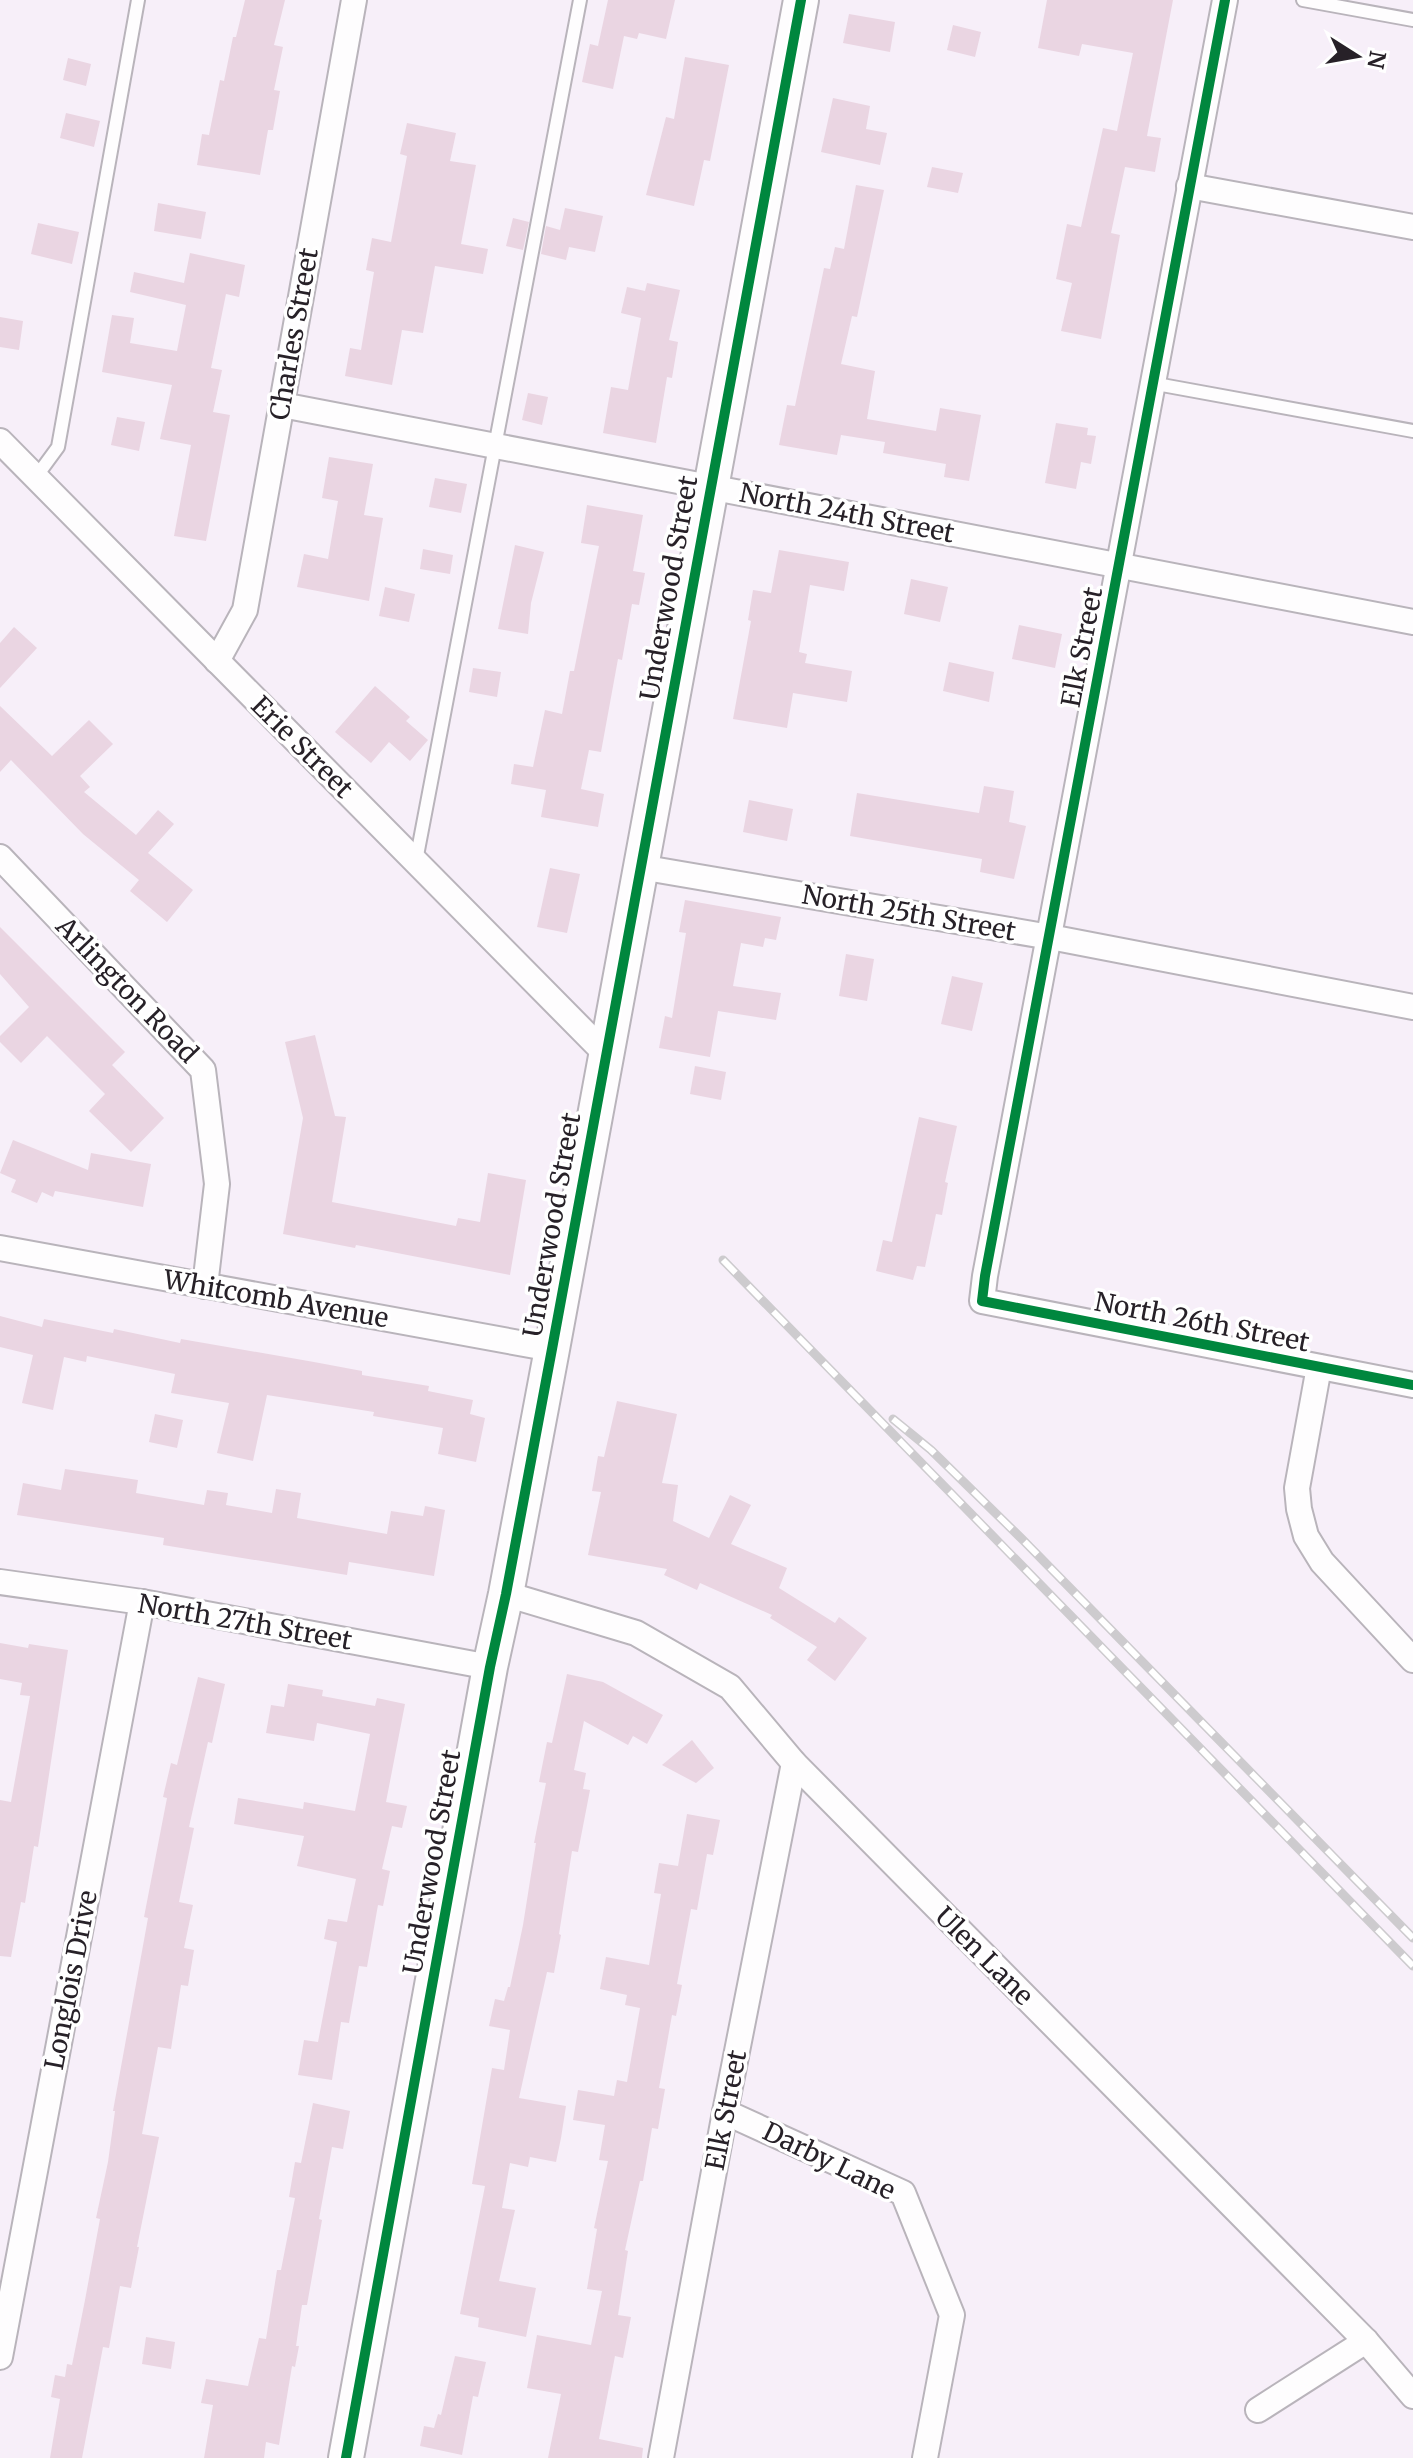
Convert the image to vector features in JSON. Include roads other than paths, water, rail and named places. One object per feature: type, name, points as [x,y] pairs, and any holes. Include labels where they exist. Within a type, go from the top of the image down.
[{"type":"street","name":"Charles Street","points":[[217,661],[245,610],[354,0]]},
{"type":"street","name":"Underwood Street","points":[[346,2458],[801,0]]},
{"type":"street","name":"Elk Street","points":[[982,1301],[1151,383],[1225,0]]},
{"type":"street","points":[[1189,186],[1413,227]]},
{"type":"street","name":"North 24th Street","points":[[282,405],[1413,622]]},
{"type":"street","name":"Erie Street","points":[[0,441],[605,1053]]},
{"type":"street","name":"Arlington Road","points":[[0,857],[203,1070],[217,1184],[205,1286]]},
{"type":"street","name":"North 25th Street","points":[[640,867],[1050,937],[1413,1007]]},
{"type":"street","name":"Whitcomb Avenue","points":[[0,1248],[552,1349]]},
{"type":"street","name":"North 26th Street","points":[[982,1301],[1413,1385]]},
{"type":"street","points":[[1319,1367],[1297,1488],[1306,1536],[1322,1562],[1413,1660]]},
{"type":"street","name":"North 27th Street","points":[[0,1582],[142,1602],[490,1667]]},
{"type":"street","name":"Ulen Lane","points":[[506,1594],[636,1633],[730,1687],[794,1763],[1366,2341],[1413,2396]]},
{"type":"street","name":"Longlois Drive","points":[[0,2357],[142,1602]]},
{"type":"street","name":"Elk Street","points":[[661,2458],[794,1763]]},
{"type":"street","name":"Darby Lane","points":[[725,2112],[903,2193],[952,2315],[925,2458]]},
{"type":"street","points":[[1258,2410],[1366,2341]]},
{"type":"lane","points":[[36,477],[58,447],[138,0]]},
{"type":"lane","points":[[416,863],[580,0]]},
{"type":"lane","points":[[1303,0],[1413,20]]},
{"type":"lane","points":[[1151,383],[1413,431]]},
{"type":"railway","points":[[723,1260],[1413,1966]]},
{"type":"railway","points":[[893,1419],[931,1450],[1023,1540],[1413,1938]]}]
